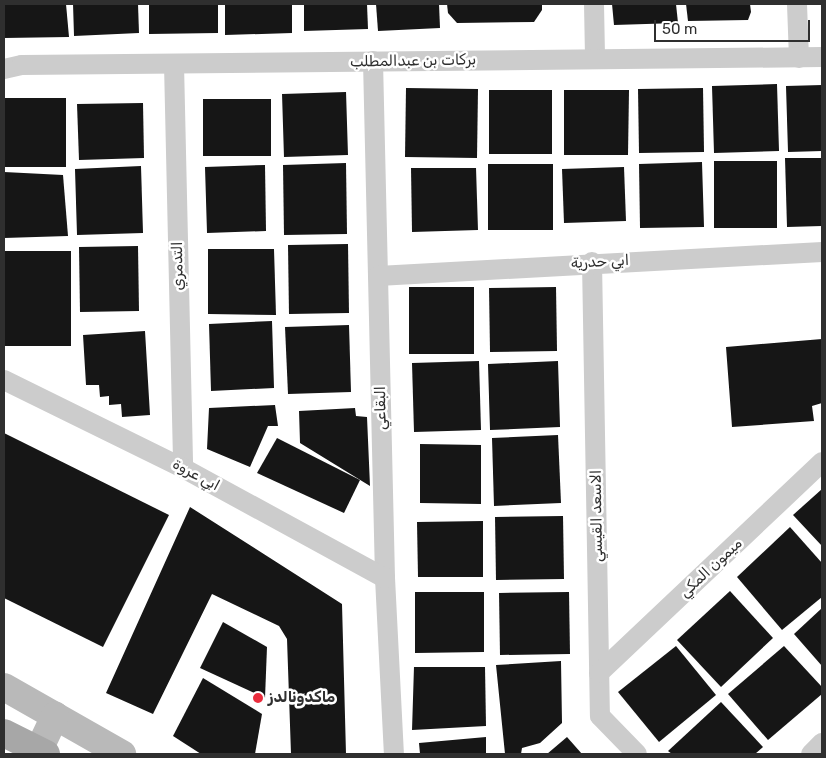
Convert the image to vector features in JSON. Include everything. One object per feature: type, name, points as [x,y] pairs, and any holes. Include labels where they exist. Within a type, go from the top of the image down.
[{"type":"main road","points":[[4,687],[122,754]]},
{"type":"main road","points":[[4,733],[42,752],[55,715]]},
{"type":"street","points":[[594,4],[596,58]]},
{"type":"street","points":[[798,4],[798,58]]},
{"type":"street","name":"بركات بن عبدالمطلب","points":[[4,69],[22,65],[596,58],[822,58]]},
{"type":"street","name":"البقاعي","points":[[373,61],[385,578],[394,754]]},
{"type":"street","name":"التدمري","points":[[174,64],[183,468]]},
{"type":"street","name":"ابي حدرية","points":[[378,276],[592,262],[820,254]]},
{"type":"street","name":"الاسعد القيسي","points":[[592,262],[600,716],[638,754]]},
{"type":"street","name":"ابي عروة","points":[[4,380],[183,468],[385,578]]},
{"type":"street","name":"ميمون المكي","points":[[599,673],[822,462]]},
{"type":"street","points":[[811,754],[822,743]]},
{"type":"building","points":[[4,4],[66,4],[69,37],[4,38]]},
{"type":"building","points":[[73,4],[138,4],[139,33],[74,36]]},
{"type":"building","points":[[149,4],[218,4],[218,33],[149,34]]},
{"type":"building","points":[[225,4],[292,4],[292,33],[225,35]]},
{"type":"building","points":[[304,4],[367,4],[368,29],[304,31]]},
{"type":"building","points":[[376,4],[439,4],[440,28],[378,31]]},
{"type":"building","points":[[447,4],[542,4],[542,10],[534,22],[457,23],[448,13]]},
{"type":"building","points":[[612,4],[676,4],[678,23],[614,25]]},
{"type":"building","points":[[686,4],[750,4],[751,12],[748,20],[688,21]]},
{"type":"building","points":[[777,84],[779,151],[714,153],[712,86]]},
{"type":"building","points":[[822,85],[822,151],[788,152],[786,86]]},
{"type":"building","points":[[406,88],[478,89],[477,158],[405,157]]},
{"type":"building","points":[[703,88],[704,152],[639,153],[638,89]]},
{"type":"building","points":[[489,90],[552,90],[552,154],[489,154]]},
{"type":"building","points":[[564,90],[629,90],[628,155],[564,155]]},
{"type":"building","points":[[346,92],[348,155],[284,157],[282,94]]},
{"type":"building","points":[[4,98],[66,98],[66,167],[4,167]]},
{"type":"building","points":[[203,99],[271,99],[271,156],[203,156]]},
{"type":"building","points":[[143,103],[144,158],[79,160],[77,104]]},
{"type":"building","points":[[785,158],[822,158],[822,226],[787,227]]},
{"type":"building","points":[[714,161],[777,161],[777,228],[714,228]]},
{"type":"building","points":[[702,162],[704,227],[640,228],[639,164]]},
{"type":"building","points":[[346,163],[347,234],[284,235],[283,165]]},
{"type":"building","points":[[488,164],[553,164],[553,230],[488,230]]},
{"type":"building","points":[[265,165],[266,231],[207,233],[205,167]]},
{"type":"building","points":[[141,166],[143,233],[77,235],[75,169]]},
{"type":"building","points":[[624,167],[626,221],[564,223],[562,169]]},
{"type":"building","points":[[411,168],[476,168],[478,230],[412,232]]},
{"type":"building","points":[[4,172],[63,175],[68,236],[4,238]]},
{"type":"building","points":[[348,244],[349,313],[289,314],[288,245]]},
{"type":"building","points":[[138,246],[139,311],[80,312],[79,247]]},
{"type":"building","points":[[208,249],[274,249],[276,315],[208,314]]},
{"type":"building","points":[[4,251],[71,251],[71,346],[4,346]]},
{"type":"building","points":[[409,287],[474,287],[474,354],[409,354]]},
{"type":"building","points":[[556,287],[557,351],[490,352],[489,288]]},
{"type":"building","points":[[272,321],[274,388],[211,391],[209,324]]},
{"type":"building","points":[[349,325],[351,392],[288,394],[285,327]]},
{"type":"building","points":[[145,331],[150,415],[122,417],[121,404],[109,405],[109,396],[100,397],[99,385],[86,385],[83,335]]},
{"type":"building","points":[[822,339],[822,403],[812,406],[814,421],[732,427],[726,347]]},
{"type":"building","points":[[479,361],[481,430],[414,432],[412,363]]},
{"type":"building","points":[[558,361],[560,427],[490,430],[488,364]]},
{"type":"building","points":[[275,405],[278,426],[268,426],[250,467],[207,449],[209,408]]},
{"type":"building","points":[[355,408],[356,416],[367,417],[370,486],[300,443],[299,411]]},
{"type":"building","points":[[4,433],[169,515],[103,647],[4,598]]},
{"type":"building","points":[[558,435],[561,503],[494,506],[492,438]]},
{"type":"building","points":[[277,438],[360,480],[344,513],[257,473]]},
{"type":"building","points":[[420,444],[481,445],[481,504],[420,503]]},
{"type":"building","points":[[822,489],[822,546],[793,515]]},
{"type":"building","points":[[190,507],[342,604],[346,754],[291,754],[287,639],[279,626],[212,594],[153,714],[106,693]]},
{"type":"building","points":[[563,516],[564,579],[496,580],[495,517]]},
{"type":"building","points":[[483,521],[483,577],[418,577],[417,522]]},
{"type":"building","points":[[790,527],[822,563],[822,597],[782,630],[737,577]]},
{"type":"building","points":[[730,591],[773,638],[721,687],[677,640]]},
{"type":"building","points":[[415,592],[484,592],[484,652],[415,653]]},
{"type":"building","points":[[569,592],[570,654],[500,655],[499,593]]},
{"type":"building","points":[[822,608],[822,666],[794,634]]},
{"type":"building","points":[[223,622],[267,647],[265,698],[200,668]]},
{"type":"building","points":[[676,646],[716,695],[659,742],[618,692]]},
{"type":"building","points":[[784,646],[822,687],[822,694],[768,740],[728,694]]},
{"type":"building","points":[[561,661],[562,723],[540,743],[522,748],[521,754],[505,754],[496,665]]},
{"type":"building","points":[[414,667],[485,667],[486,726],[412,730]]},
{"type":"building","points":[[203,678],[262,714],[255,754],[201,754],[173,736]]},
{"type":"building","points":[[721,702],[763,747],[755,754],[672,754],[668,751]]},
{"type":"building","points":[[486,737],[486,754],[420,754],[419,743]]},
{"type":"building","points":[[567,737],[582,754],[547,754]]},
{"type":"place","name":"ماكدونالدز","points":[[258,698]]}]
